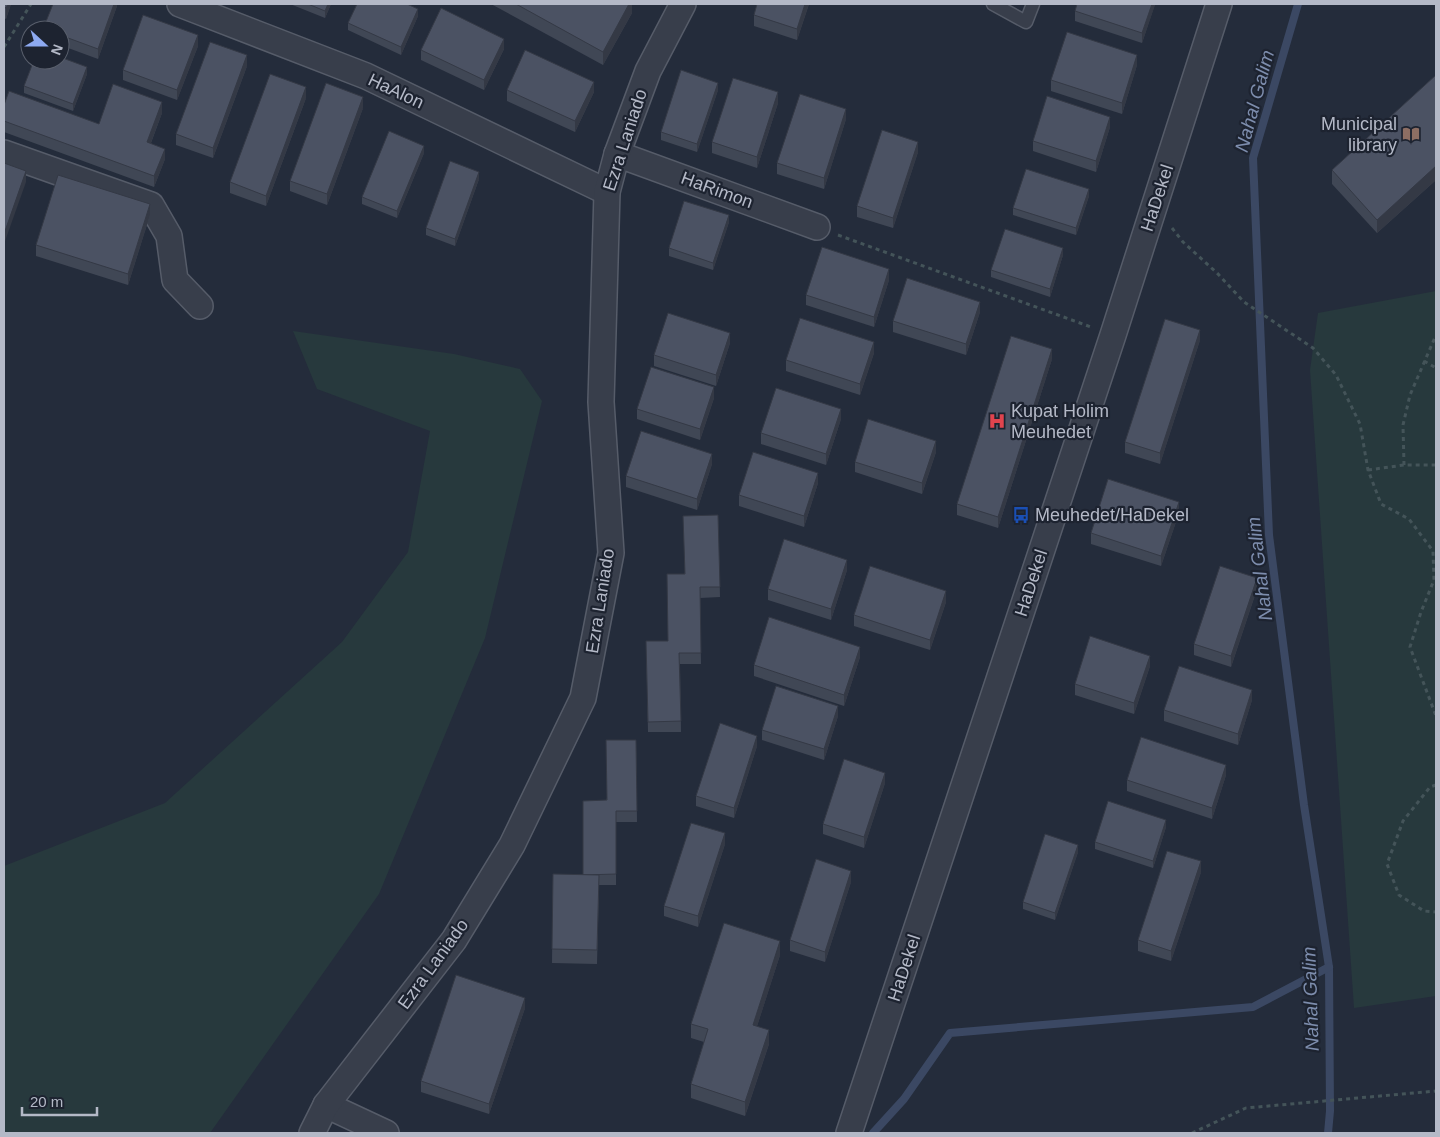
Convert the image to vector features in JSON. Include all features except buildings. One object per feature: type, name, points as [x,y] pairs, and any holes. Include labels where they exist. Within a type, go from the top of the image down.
[{"type":"street","name":"HaAlon","points":[[180,4],[366,76],[607,192]]},
{"type":"street","name":"Ezra Laniado","points":[[312,1133],[326,1105],[454,940],[512,845],[583,698],[610,553],[601,402],[607,192],[617,154],[648,71],[683,4]]},
{"type":"street","name":"HaDekel","points":[[849,1133],[1113,336],[1219,4]]},
{"type":"street","points":[[4,152],[151,205],[169,236],[176,280],[200,306]]},
{"type":"street","name":"HaRimon","points":[[617,154],[817,227]]},
{"type":"street","points":[[326,1105],[386,1133]]},
{"type":"lane","points":[[993,4],[1026,22],[1033,4]]},
{"type":"path","points":[[4,47],[31,4]]},
{"type":"path","points":[[1154,206],[1184,242],[1244,302],[1313,348],[1336,376],[1360,424],[1368,470],[1381,504],[1409,519],[1432,551],[1434,580],[1410,647],[1436,716]]},
{"type":"path","points":[[817,227],[1113,336]]},
{"type":"path","points":[[1404,465],[1403,425],[1410,395],[1436,335]]},
{"type":"path","points":[[1424,361],[1436,368]]},
{"type":"path","points":[[1368,470],[1404,465],[1436,465]]},
{"type":"path","points":[[1436,785],[1430,787],[1403,821],[1387,864],[1398,895],[1424,911],[1436,912]]},
{"type":"path","points":[[1192,1133],[1246,1108],[1436,1090]]},
{"type":"shaded area","points":[[1436,291],[1436,996],[1354,1008],[1310,370],[1318,313]]},
{"type":"shaded area","points":[[293,331],[454,354],[520,369],[542,401],[485,638],[379,894],[210,1133],[4,1133],[4,866],[165,803],[342,642],[408,552],[430,431],[317,389]]},
{"type":"waterway","name":"Nahal Galim","points":[[1298,4],[1253,158],[1269,535],[1304,805],[1329,967],[1330,1111],[1328,1133]]},
{"type":"waterway","points":[[873,1133],[904,1099],[950,1033],[1253,1007],[1329,967]]},
{"type":"place","name":"Municipal library","points":[[1411,134]]},
{"type":"place","name":"Kupat Holim Meuhedet","points":[[997,421]]},
{"type":"place","name":"Meuhedet/HaDekel","points":[[1021,515]]}]
